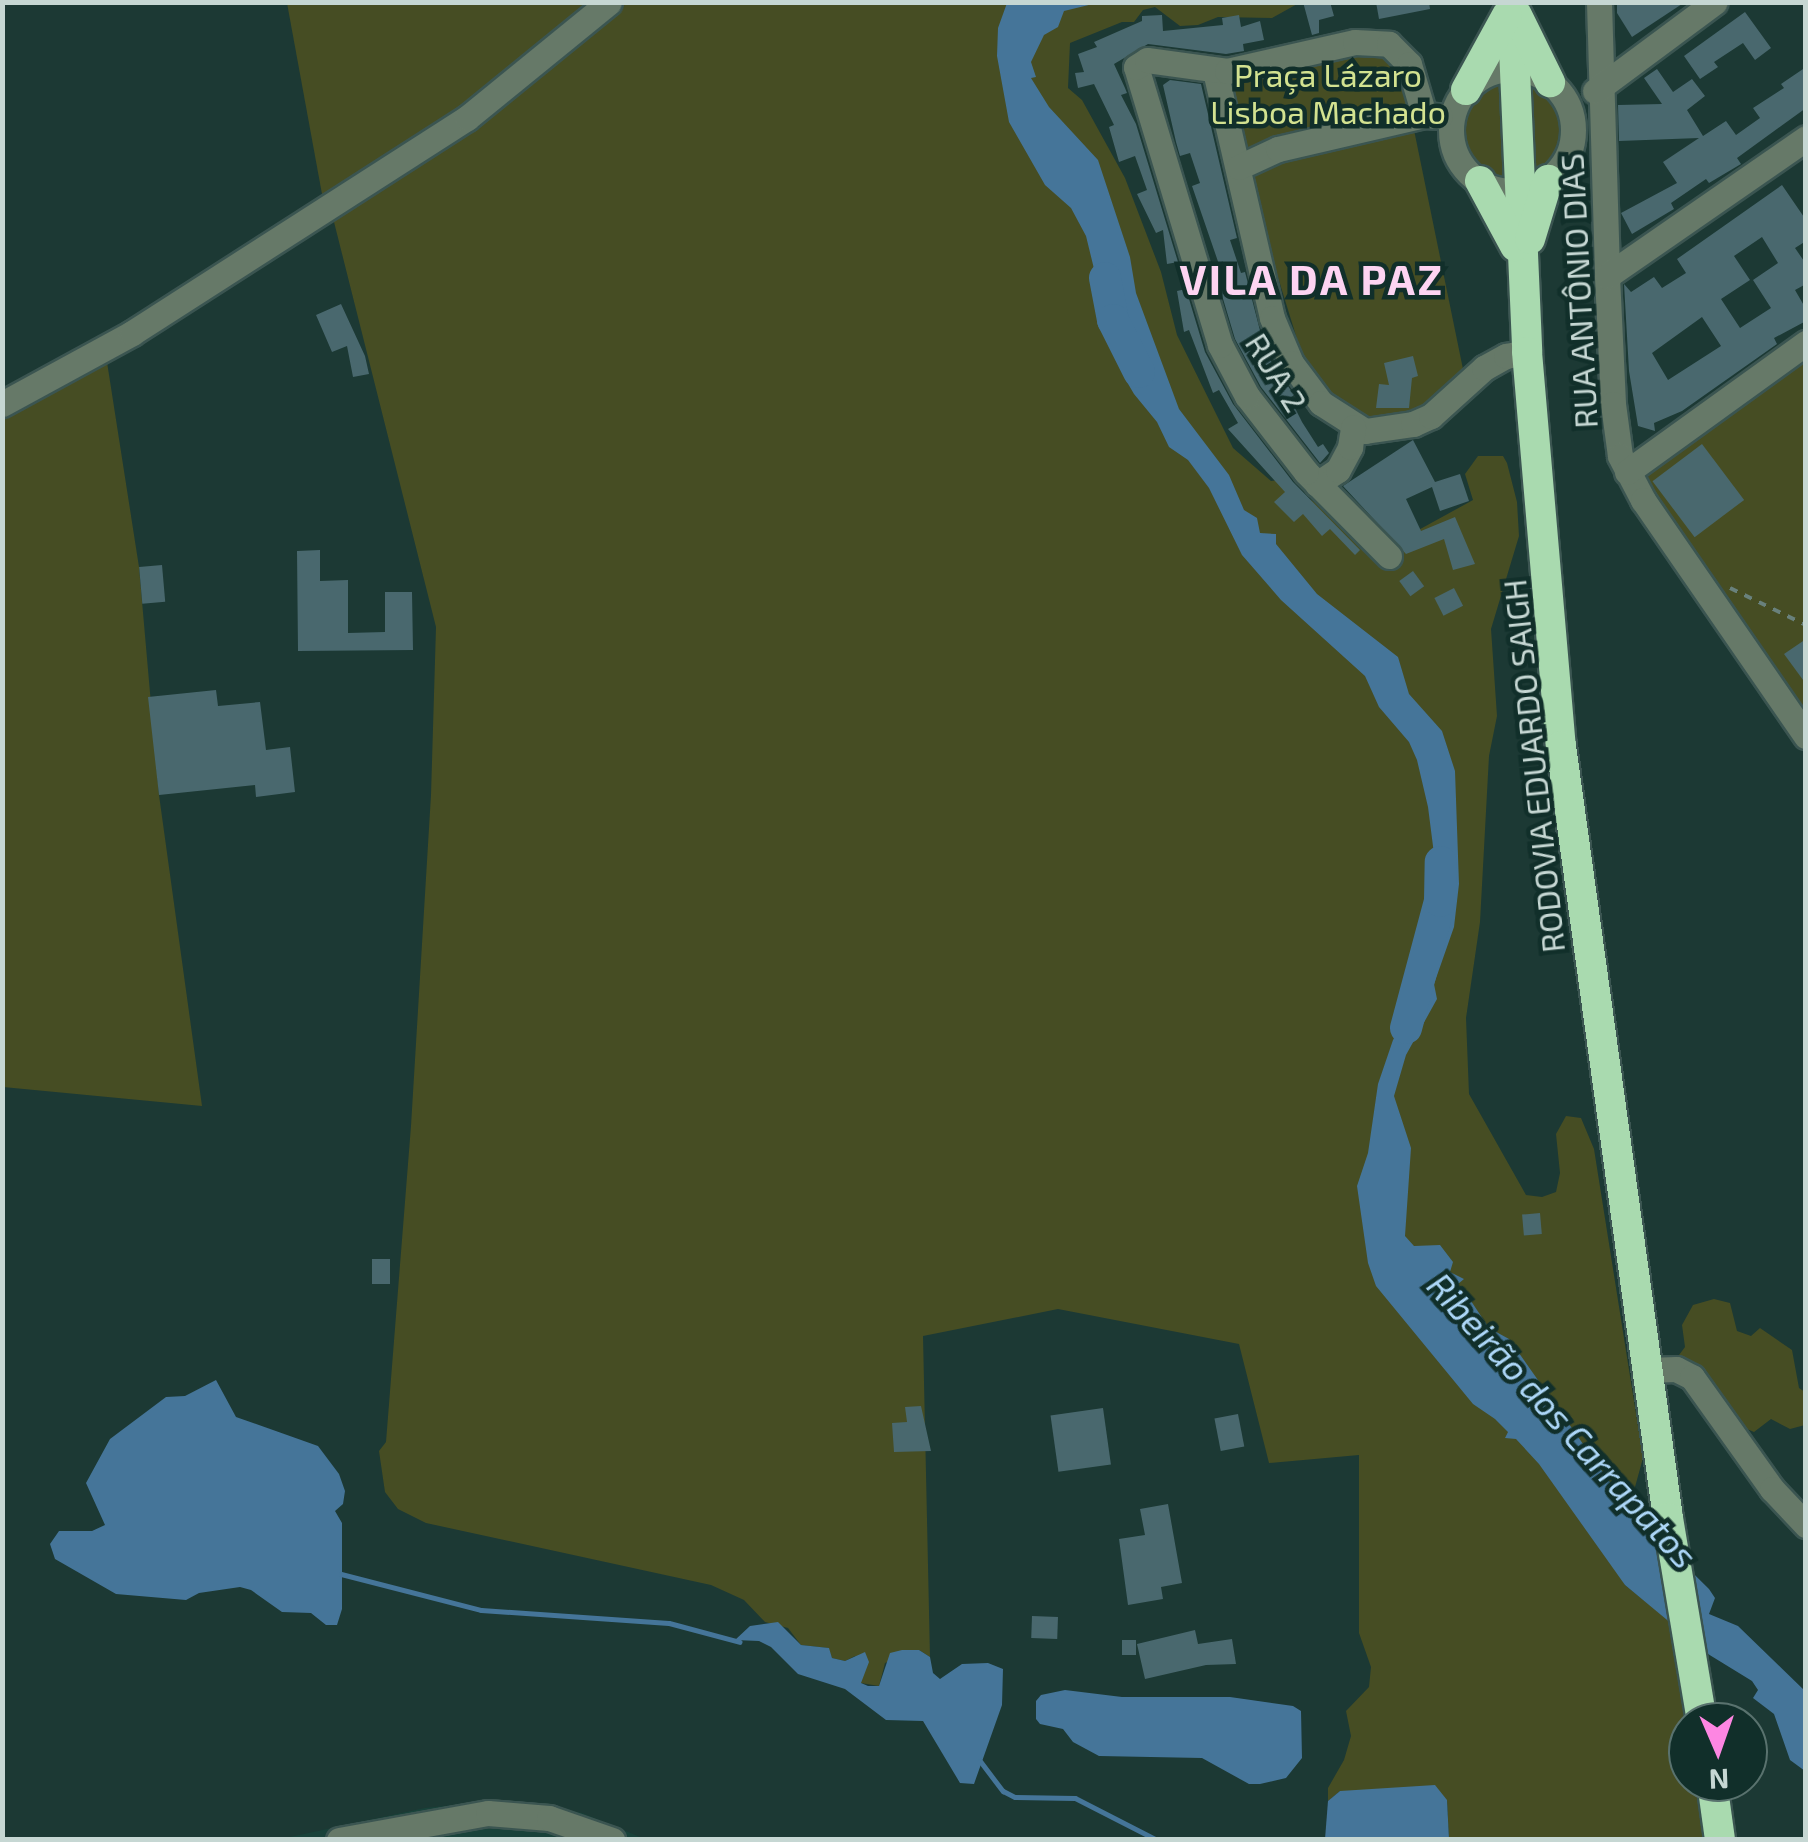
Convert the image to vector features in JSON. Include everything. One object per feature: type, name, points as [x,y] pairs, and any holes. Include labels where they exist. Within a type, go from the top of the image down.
[{"type":"highway","name":"RODOVIA EDUARDO SAIGH","points":[[1512,3],[1527,352],[1571,834],[1668,1518],[1699,1702]]},
{"type":"highway","points":[[1512,3],[1550,82]]},
{"type":"highway","points":[[1459,104],[1490,52],[1512,3]]},
{"type":"highway","points":[[1524,267],[1555,172]]},
{"type":"highway","points":[[1480,181],[1524,267]]},
{"type":"highway","points":[[1715,1802],[1720,1840]]},
{"type":"street","points":[[2,404],[132,332],[468,118],[609,2]]},
{"type":"street","name":"RUA ANTÔNIO DIAS","points":[[1599,2],[1613,404],[1626,472],[1806,736]]},
{"type":"street","points":[[1570,110],[1716,2]]},
{"type":"street","points":[[1424,115],[1409,64],[1388,44],[1355,42],[1215,71],[1239,167],[1256,264],[1285,348],[1321,403],[1353,427],[1372,431],[1414,424],[1431,416],[1484,368],[1506,356],[1527,352]]},
{"type":"street","name":"RUA 2","points":[[1215,71],[1147,60],[1141,62],[1136,73],[1180,201],[1220,344],[1247,396],[1317,484],[1389,556]]},
{"type":"street","points":[[1239,167],[1278,149],[1459,104],[1489,74],[1512,69],[1550,82],[1570,110],[1573,136],[1555,172]]},
{"type":"street","points":[[1459,104],[1456,153],[1480,181],[1518,190],[1555,172],[1584,167],[1605,189]]},
{"type":"street","points":[[1607,276],[1806,138]]},
{"type":"street","points":[[1626,472],[1806,344]]},
{"type":"street","points":[[1317,484],[1338,470],[1350,447],[1353,427]]},
{"type":"street","points":[[1648,1370],[1676,1369],[1692,1377],[1772,1488],[1806,1525]]},
{"type":"street","points":[[339,1840],[488,1813],[550,1818],[612,1840]]},
{"type":"path","points":[[1696,576],[1744,594],[1806,626]]},
{"type":"shaded area","points":[[529,1803],[582,1813],[645,1839],[276,1840],[425,1808]]},
{"type":"green space","points":[[287,3],[600,3],[465,112],[324,205]]},
{"type":"green space","points":[[622,3],[1299,3],[1272,18],[1218,17],[1198,25],[1180,26],[1155,7],[1143,10],[1134,22],[1122,22],[1070,43],[1068,88],[1082,100],[1125,178],[1161,272],[1177,335],[1233,448],[1271,481],[1280,480],[1345,522],[1393,544],[1473,500],[1465,474],[1478,456],[1503,456],[1507,463],[1517,502],[1519,536],[1491,629],[1497,716],[1489,756],[1480,922],[1466,1018],[1469,1094],[1526,1195],[1542,1197],[1556,1192],[1560,1173],[1556,1134],[1566,1116],[1581,1118],[1594,1149],[1643,1458],[1614,1563],[1625,1585],[1682,1631],[1685,1702],[1668,1702],[1668,1802],[1708,1802],[1714,1839],[1449,1839],[1447,1800],[1340,1791],[1328,1801],[1328,1788],[1344,1760],[1351,1736],[1346,1711],[1369,1687],[1371,1667],[1359,1633],[1359,1455],[1269,1463],[1239,1344],[1058,1309],[923,1336],[930,1657],[919,1650],[885,1663],[879,1686],[861,1683],[855,1656],[845,1661],[832,1658],[828,1648],[801,1645],[788,1628],[765,1622],[744,1600],[711,1585],[426,1523],[398,1509],[385,1492],[379,1451],[386,1442],[411,1126],[431,795],[436,627],[332,214],[586,35]]},
{"type":"green space","name":"Praça Lázaro Lisboa Machado","points":[[1367,45],[1396,56],[1418,112],[1242,157],[1223,76]]},
{"type":"green space","points":[[1512,78],[1532,82],[1549,93],[1560,110],[1564,130],[1560,150],[1549,167],[1532,178],[1512,182],[1492,178],[1475,167],[1464,150],[1460,130],[1464,110],[1475,93],[1492,82]]},
{"type":"green space","points":[[1413,125],[1464,374],[1418,411],[1377,418],[1356,413],[1327,392],[1305,365],[1248,180],[1262,163]]},
{"type":"green space","points":[[1805,351],[1805,727],[1636,470]]},
{"type":"green space","points":[[107,362],[139,567],[159,795],[202,1106],[3,1087],[3,411]]},
{"type":"green space","points":[[1714,1299],[1730,1303],[1737,1331],[1751,1336],[1760,1328],[1792,1350],[1799,1388],[1805,1392],[1805,1425],[1790,1429],[1771,1419],[1754,1432],[1696,1407],[1673,1363],[1685,1347],[1682,1325],[1693,1305]]},
{"type":"water","points":[[1007,3],[1097,3],[1064,11],[1058,27],[1044,35],[1031,62],[1036,77],[1031,78],[1049,107],[1098,160],[1130,257],[1136,293],[1179,409],[1229,475],[1244,510],[1257,518],[1260,533],[1276,534],[1276,544],[1317,594],[1398,657],[1409,694],[1442,731],[1455,771],[1459,884],[1454,927],[1434,984],[1437,999],[1406,1055],[1394,1096],[1411,1148],[1405,1236],[1414,1246],[1440,1245],[1453,1262],[1450,1272],[1464,1279],[1458,1284],[1464,1298],[1471,1301],[1489,1328],[1509,1339],[1631,1512],[1709,1589],[1715,1598],[1709,1614],[1738,1626],[1805,1691],[1805,1771],[1790,1760],[1768,1702],[1753,1698],[1758,1690],[1752,1681],[1708,1654],[1625,1585],[1539,1464],[1516,1439],[1505,1438],[1508,1432],[1495,1419],[1473,1404],[1376,1286],[1368,1263],[1357,1186],[1368,1153],[1378,1084],[1393,1040],[1418,997],[1440,901],[1428,807],[1417,760],[1409,742],[1379,707],[1365,676],[1281,600],[1242,555],[1209,488],[1188,460],[1169,447],[1157,422],[1127,382],[1128,347],[1114,320],[1105,314],[1086,236],[1071,208],[1045,185],[1009,122],[997,56],[998,28]]},
{"type":"water","points":[[216,1380],[236,1417],[318,1446],[339,1474],[345,1491],[343,1504],[335,1511],[342,1523],[342,1609],[337,1625],[326,1625],[311,1613],[282,1612],[251,1590],[240,1587],[199,1593],[186,1600],[116,1594],[55,1559],[50,1544],[59,1531],[92,1531],[105,1525],[86,1483],[110,1439],[166,1397],[185,1396]]},
{"type":"water","points":[[778,1622],[801,1645],[829,1648],[832,1658],[845,1661],[865,1652],[869,1662],[861,1683],[868,1686],[879,1686],[890,1653],[902,1650],[919,1650],[930,1657],[933,1673],[940,1679],[962,1664],[988,1663],[1003,1669],[1002,1705],[974,1784],[960,1783],[923,1721],[886,1720],[845,1689],[798,1674],[771,1647],[759,1641],[735,1640],[750,1626]]},
{"type":"water","points":[[1065,1690],[1122,1697],[1230,1697],[1293,1706],[1301,1711],[1302,1758],[1286,1778],[1249,1784],[1202,1758],[1099,1756],[1073,1742],[1063,1729],[1040,1724],[1036,1719],[1036,1701],[1041,1695]]},
{"type":"water","points":[[1435,1785],[1447,1800],[1449,1839],[1325,1839],[1328,1801],[1340,1791]]},
{"type":"building","points":[[1303,2],[1330,2],[1334,16],[1319,20],[1319,33],[1312,35]]},
{"type":"building","points":[[1376,2],[1429,2],[1430,9],[1379,19]]},
{"type":"building","points":[[1617,2],[1685,2],[1632,37],[1617,13]]},
{"type":"building","points":[[1745,12],[1771,48],[1755,60],[1743,43],[1714,62],[1718,67],[1700,79],[1684,56]]},
{"type":"building","points":[[1162,15],[1163,31],[1223,25],[1222,18],[1239,15],[1241,27],[1260,21],[1264,40],[1243,44],[1244,51],[1226,54],[1148,44],[1114,64],[1127,93],[1121,95],[1136,124],[1178,262],[1167,264],[1163,230],[1156,233],[1137,194],[1147,190],[1135,156],[1119,162],[1109,127],[1114,125],[1094,84],[1078,88],[1075,73],[1084,72],[1078,54],[1097,47],[1094,42],[1142,21],[1142,16]]},
{"type":"building","points":[[1806,67],[1806,108],[1737,158],[1741,164],[1709,183],[1706,179],[1671,203],[1674,209],[1632,234],[1621,213],[1677,183],[1663,162],[1699,138],[1619,141],[1618,105],[1662,104],[1644,78],[1657,69],[1673,92],[1692,79],[1705,96],[1687,110],[1703,136],[1726,121],[1736,135],[1760,118],[1753,108],[1784,88],[1781,84]]},
{"type":"building","points":[[1170,80],[1201,84],[1237,238],[1230,240],[1241,273],[1245,272],[1266,354],[1294,395],[1290,398],[1302,422],[1318,447],[1323,444],[1329,453],[1320,463],[1261,387],[1235,339],[1218,282],[1224,279],[1192,186],[1200,183],[1190,153],[1180,156],[1176,142],[1163,85]]},
{"type":"building","points":[[1782,185],[1806,220],[1806,241],[1795,248],[1806,264],[1806,284],[1795,290],[1806,309],[1806,321],[1774,338],[1777,344],[1682,411],[1654,423],[1655,431],[1638,426],[1629,371],[1624,284],[1631,292],[1654,277],[1662,288],[1686,273],[1677,259]],"holes":[[[1762,237],[1778,263],[1753,280],[1771,308],[1740,328],[1721,299],[1750,280],[1734,256]],[[1702,317],[1721,346],[1668,380],[1652,353]]]},
{"type":"building","points":[[1186,289],[1205,352],[1233,404],[1293,482],[1360,550],[1355,555],[1330,529],[1322,536],[1303,514],[1294,522],[1274,502],[1285,492],[1228,429],[1238,423],[1219,390],[1213,393],[1189,330],[1184,332],[1177,291]]},
{"type":"building","points":[[341,304],[369,374],[353,377],[347,346],[332,352],[316,315]]},
{"type":"building","points":[[1413,356],[1418,376],[1412,378],[1409,408],[1376,408],[1379,384],[1389,385],[1384,363]]},
{"type":"building","points":[[1413,440],[1435,482],[1460,474],[1469,501],[1440,511],[1432,487],[1406,499],[1421,531],[1455,517],[1475,564],[1453,570],[1444,539],[1406,554],[1343,486]]},
{"type":"building","points":[[1702,444],[1744,500],[1695,537],[1652,481]]},
{"type":"building","points":[[320,550],[320,581],[348,580],[348,633],[385,632],[385,592],[412,592],[413,650],[298,651],[297,551]]},
{"type":"building","points":[[162,565],[165,602],[142,604],[139,567]]},
{"type":"building","points":[[1413,571],[1424,586],[1410,596],[1399,581]]},
{"type":"building","points":[[1454,588],[1463,606],[1443,616],[1434,598]]},
{"type":"building","points":[[1806,639],[1806,684],[1784,654]]},
{"type":"building","points":[[216,690],[218,706],[260,702],[266,750],[290,747],[295,792],[256,797],[255,785],[159,795],[148,697]]},
{"type":"building","points":[[1540,1213],[1542,1234],[1524,1235],[1522,1215]]},
{"type":"building","points":[[372,1259],[390,1259],[390,1284],[372,1284]]},
{"type":"building","points":[[921,1406],[931,1451],[894,1452],[892,1423],[907,1422],[905,1407]]},
{"type":"building","points":[[1103,1408],[1111,1464],[1058,1472],[1051,1415]]},
{"type":"building","points":[[1238,1414],[1244,1446],[1221,1451],[1214,1419]]},
{"type":"building","points":[[1168,1504],[1182,1583],[1161,1587],[1163,1599],[1128,1605],[1119,1539],[1145,1535],[1140,1509]]},
{"type":"building","points":[[1032,1616],[1058,1617],[1057,1639],[1031,1638]]},
{"type":"building","points":[[1195,1630],[1198,1644],[1232,1639],[1236,1664],[1206,1665],[1145,1679],[1137,1644]]},
{"type":"building","points":[[1122,1640],[1136,1640],[1136,1655],[1122,1655]]},
{"type":"waterway","name":"Ribeirão dos Carrapatos","points":[[1105,278],[1113,320],[1139,372]]},
{"type":"waterway","name":"Ribeirão dos Carrapatos","points":[[1406,1028],[1440,901],[1441,862]]},
{"type":"waterway","points":[[341,1574],[481,1610],[669,1623],[740,1642]]},
{"type":"waterway","points":[[980,1761],[1003,1791],[1015,1797],[1075,1798],[1157,1840]]},
{"type":"district","name":"VILA DA PAZ","points":[[1312,278]]}]
